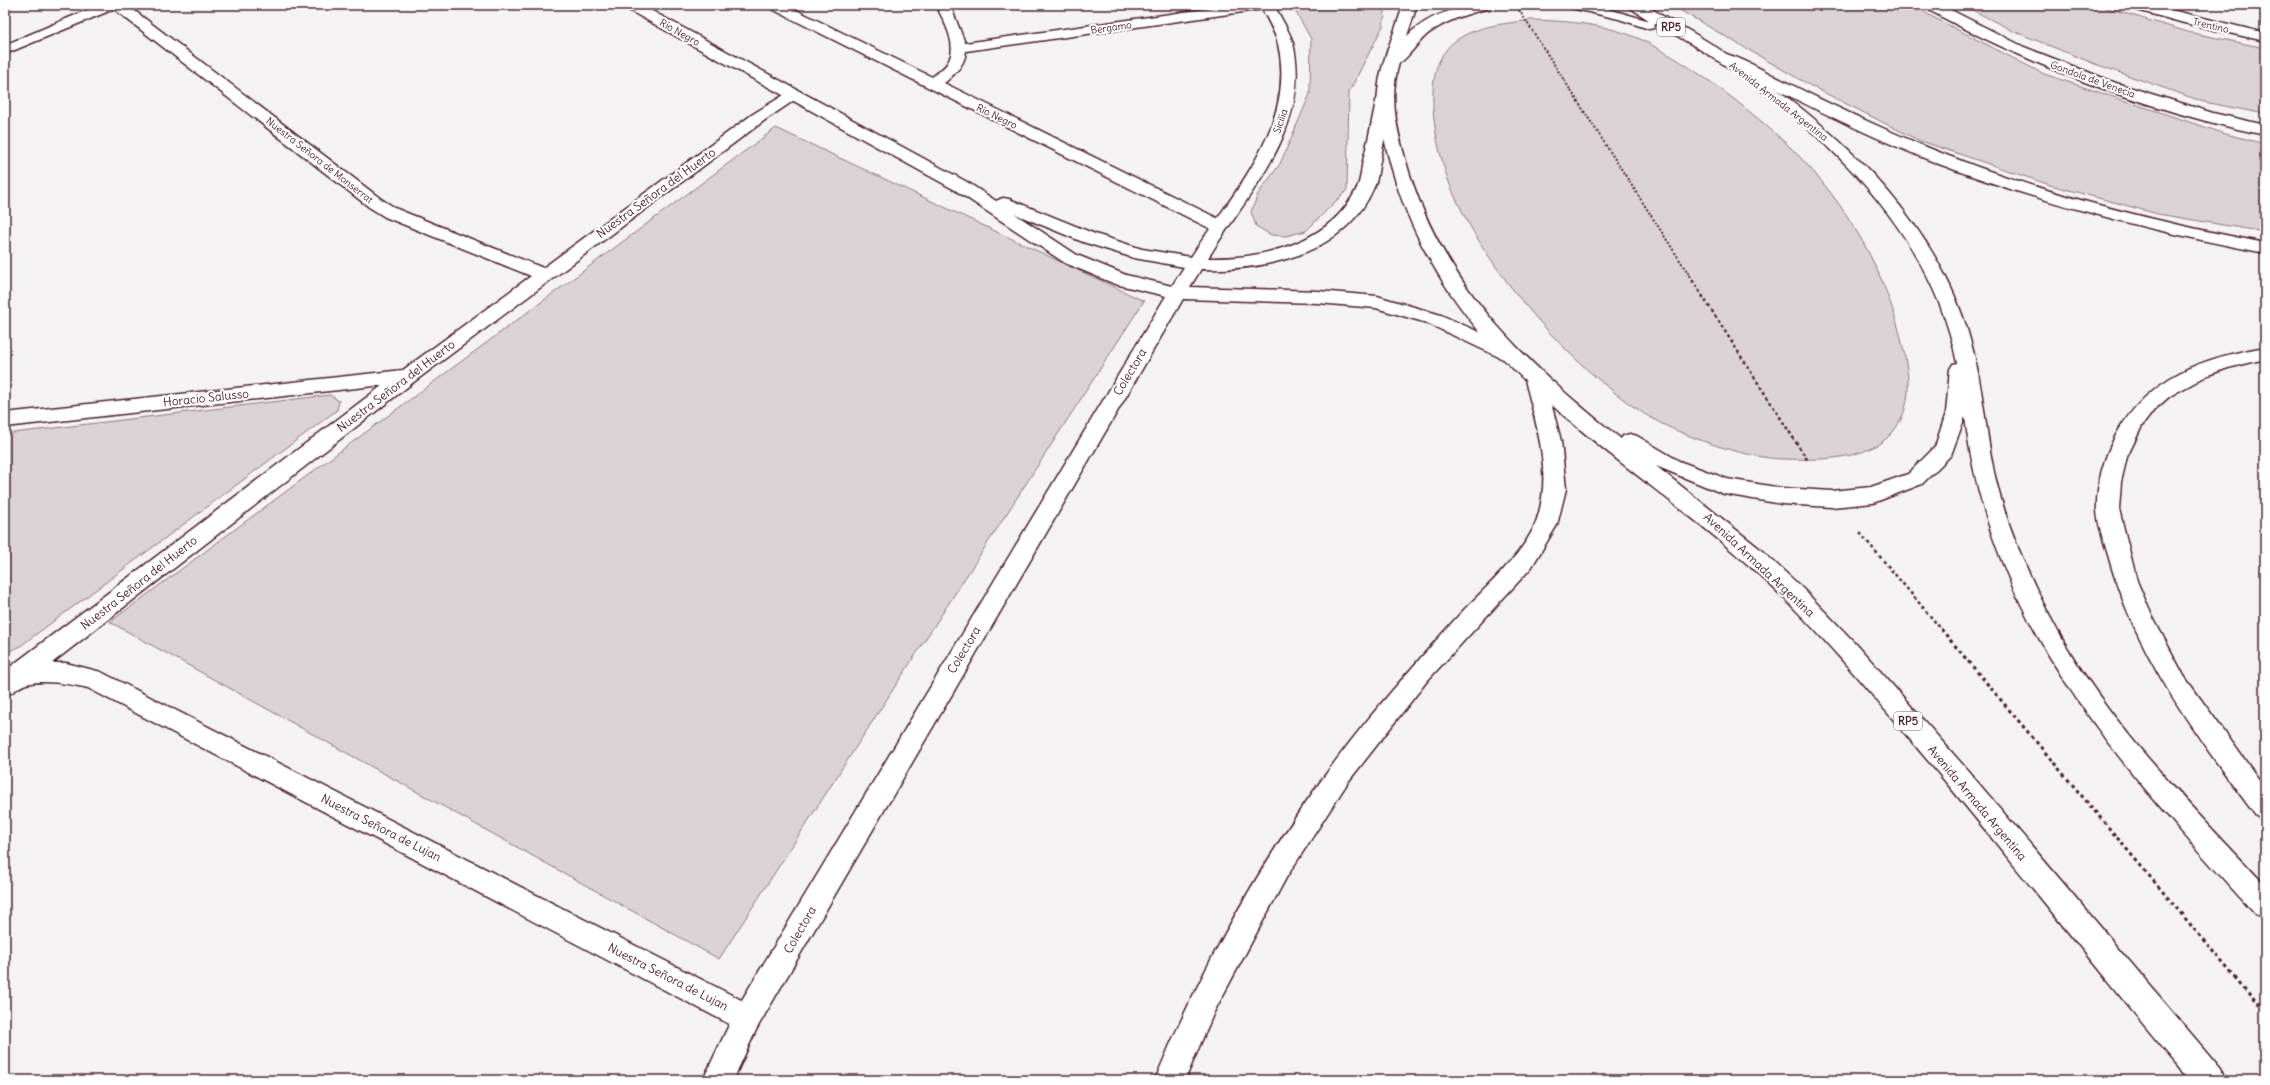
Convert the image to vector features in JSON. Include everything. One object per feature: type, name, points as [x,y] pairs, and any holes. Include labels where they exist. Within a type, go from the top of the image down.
[{"type":"main road","points":[[5,50],[111,5]]},
{"type":"main road","name":"Nuestra Señora de Monserrat","points":[[118,5],[375,203],[391,213],[545,275]]},
{"type":"main road","name":"Río Negro","points":[[630,5],[961,186],[1071,258],[1121,280],[1177,293],[1318,297],[1377,302],[1434,319],[1510,354]]},
{"type":"main road","name":"Río Negro","points":[[775,5],[1219,226]]},
{"type":"main road","points":[[933,84],[956,62],[959,48],[956,35],[943,5]]},
{"type":"main road","name":"Bergamo","points":[[959,48],[1264,5]]},
{"type":"main road","name":"Sicilia","points":[[1219,226],[1263,162],[1282,121],[1288,92],[1289,66],[1284,42],[1267,5]]},
{"type":"main road","name":"Avenida Armada Argentina","points":[[1410,5],[1387,82],[1384,101],[1396,159],[1418,219],[1448,275],[1478,317],[1535,380],[1728,535],[1801,602],[1852,656],[1938,755],[2210,1080]]},
{"type":"main road","name":"Avenida Armada Argentina","points":[[1387,82],[1400,56],[1415,38],[1432,24],[1456,12],[1485,5]]},
{"type":"main road","name":"Avenida Armada Argentina","points":[[1576,5],[1623,16],[1716,53]]},
{"type":"main road","name":"Avenida Armada Argentina","points":[[1633,5],[1716,53],[1776,96],[1828,138],[1884,197],[1908,228],[1930,263],[1946,296],[1960,336],[1971,380],[1983,471],[2018,576],[2044,631],[2086,696],[2146,774],[2265,905]]},
{"type":"main road","name":"Gondola de Venecia","points":[[1930,5],[1995,40],[2088,78],[2202,114],[2265,130]]},
{"type":"main road","name":"Trentino","points":[[2135,5],[2184,19],[2265,37]]},
{"type":"main road","points":[[1716,53],[1890,138],[1990,178],[2100,211],[2265,248]]},
{"type":"main road","name":"Nuestra Señora del Huerto","points":[[11,678],[408,376],[758,117],[794,95]]},
{"type":"main road","name":"Río Negro","points":[[961,186],[1089,238],[1140,254],[1195,264],[1230,264],[1270,259],[1315,242],[1349,214],[1366,187],[1384,101]]},
{"type":"main road","name":"Colectora","points":[[718,1080],[748,1018],[1177,293],[1219,226]]},
{"type":"main road","name":"Avenida Armada Argentina","points":[[1564,404],[1672,466],[1724,486],[1782,496],[1832,499],[1873,495],[1915,479],[1944,450],[1956,413],[1960,336]]},
{"type":"main road","points":[[2265,353],[2237,358],[2194,372],[2158,394],[2130,424],[2113,463],[2108,509],[2121,568],[2147,634],[2189,706],[2265,808]]},
{"type":"main road","name":"Horacio Salusso","points":[[5,420],[408,376]]},
{"type":"main road","points":[[1170,1080],[1204,1002],[1273,876],[1339,774],[1419,674],[1523,562],[1546,525],[1555,489],[1551,441],[1535,380]]},
{"type":"main road","name":"Nuestra Señora de Lujan","points":[[11,678],[66,673],[93,680],[748,1018]]},
{"type":"shaded area","points":[[1292,5],[1386,5],[1383,26],[1349,92],[1347,190],[1306,231],[1286,236],[1271,235],[1256,226],[1251,212],[1258,194],[1280,164],[1310,94],[1311,39]]},
{"type":"shaded area","points":[[1671,5],[1914,5],[1929,15],[2044,74],[2226,134],[2265,144],[2265,232],[2158,214],[2050,185],[1918,140],[1811,86]]},
{"type":"shaded area","points":[[1963,5],[2098,5],[2188,32],[2265,48],[2265,114],[2204,102],[2095,64],[2013,31]]},
{"type":"shaded area","points":[[1531,20],[1588,24],[1616,30],[1642,40],[1661,50],[1701,75],[1740,104],[1776,134],[1812,170],[1848,217],[1863,242],[1888,296],[1897,324],[1906,363],[1908,394],[1899,424],[1882,442],[1856,454],[1827,459],[1768,458],[1750,455],[1711,444],[1657,421],[1616,394],[1562,346],[1537,319],[1513,290],[1492,260],[1473,231],[1457,201],[1445,171],[1439,150],[1435,129],[1433,101],[1435,74],[1438,65],[1441,57],[1454,42],[1474,31],[1497,25]]},
{"type":"shaded area","points":[[776,128],[1144,301],[719,959],[110,622]]},
{"type":"shaded area","points":[[330,395],[339,401],[337,410],[19,647],[5,653],[5,434]]}]
